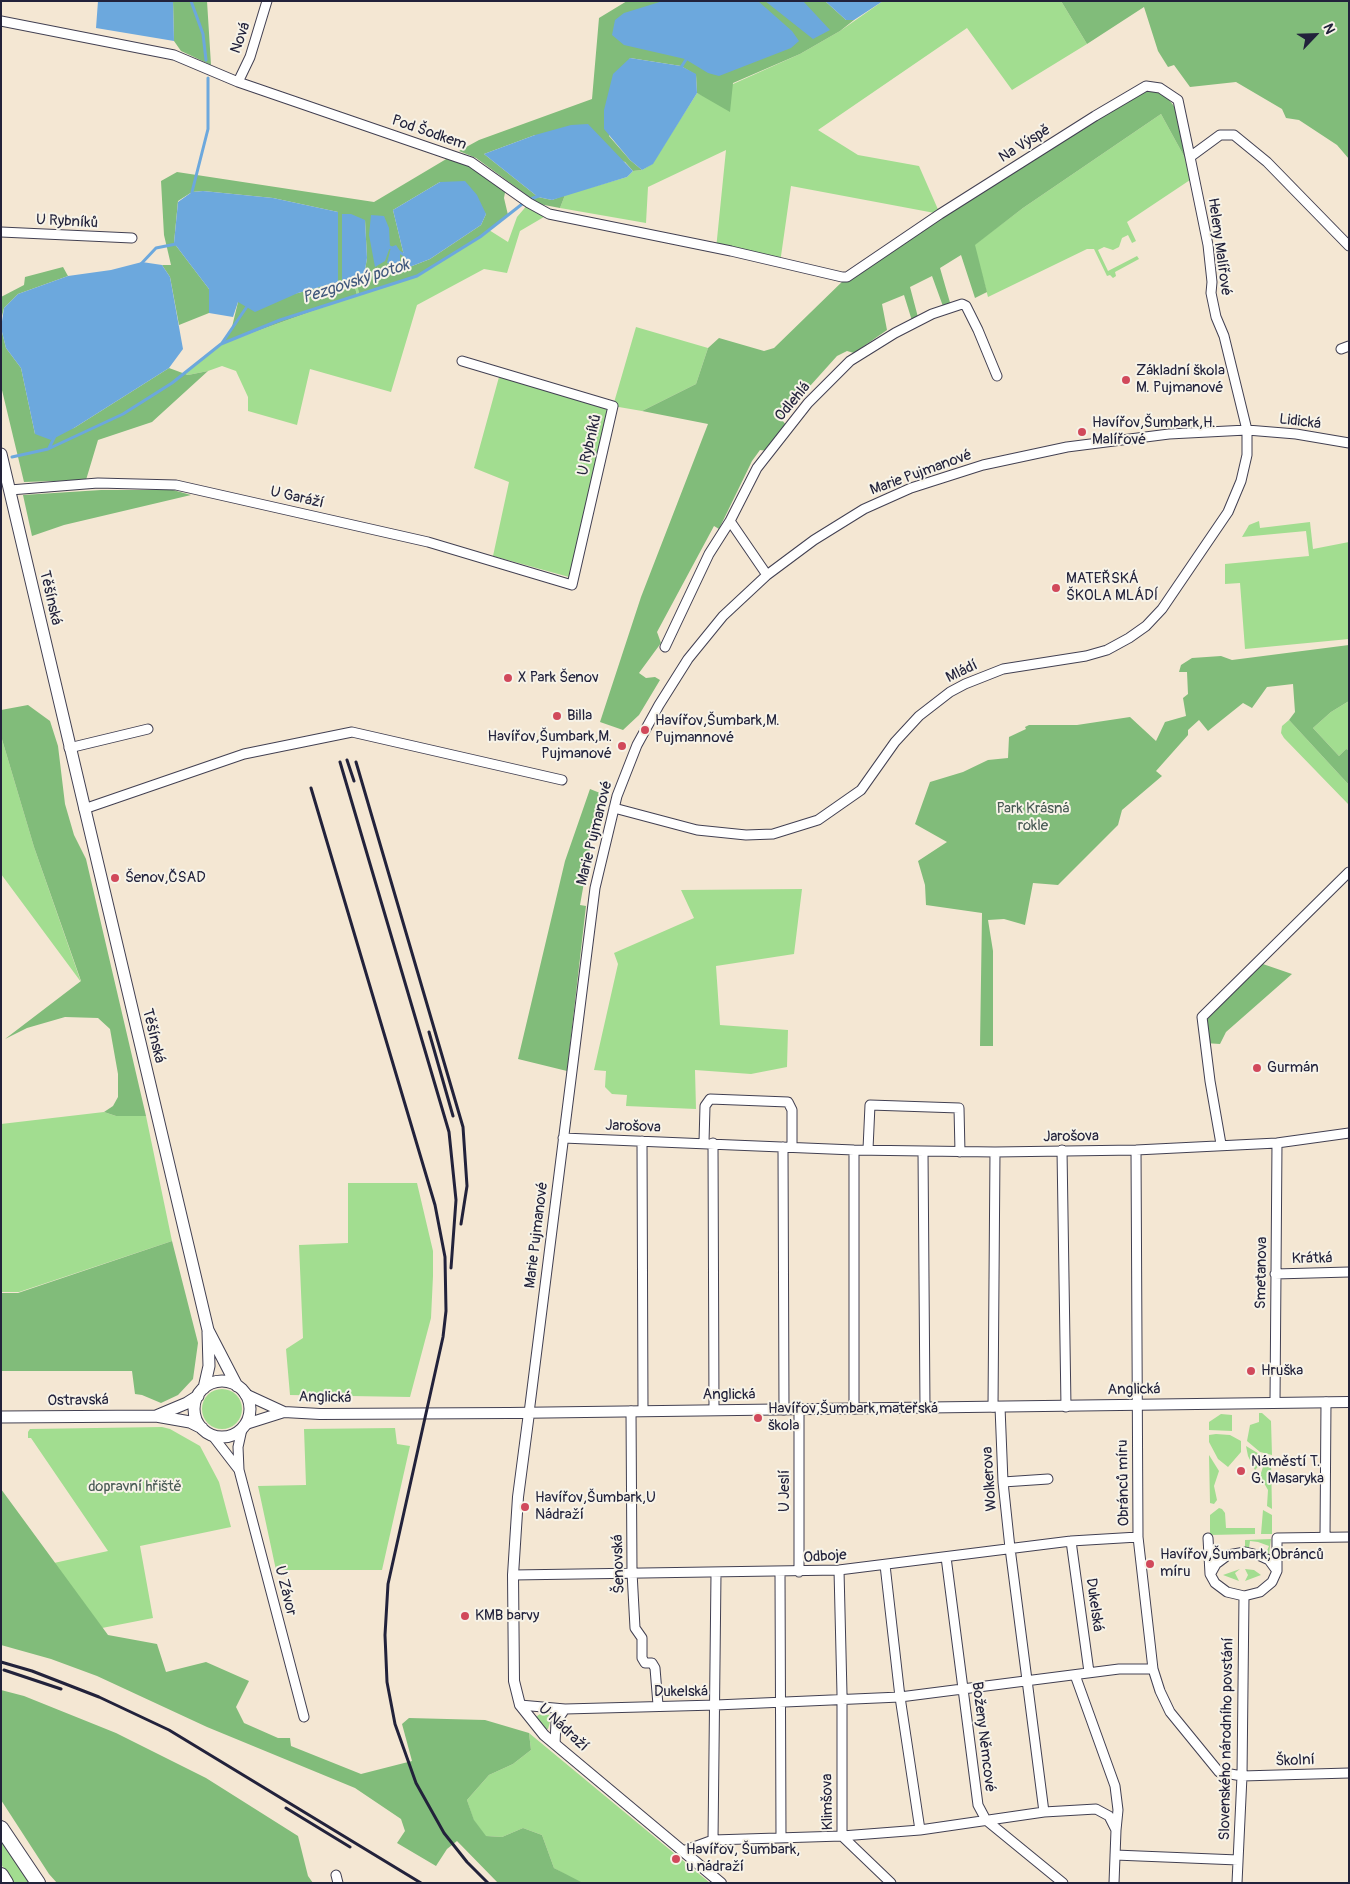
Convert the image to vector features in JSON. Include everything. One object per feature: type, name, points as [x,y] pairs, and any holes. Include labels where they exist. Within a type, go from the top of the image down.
[{"type":"highway","points":[[1,1828],[38,1883]]},
{"type":"highway","points":[[1,1875],[6,1883]]},
{"type":"main road","name":"Těšínská","points":[[1,454],[208,1330],[209,1366],[201,1392]]},
{"type":"main road","name":"Těšínská","points":[[208,1330],[237,1386]]},
{"type":"main road","points":[[220,1381],[237,1386],[246,1394],[250,1408],[244,1427],[228,1437],[212,1435],[202,1428],[194,1413],[201,1392],[220,1381]]},
{"type":"main road","name":"Ostravská","points":[[156,1416],[187,1403],[201,1392]]},
{"type":"main road","name":"Ostravská","points":[[1,1417],[156,1416],[190,1422],[202,1428]]},
{"type":"street","name":"Nová","points":[[238,82],[250,57],[267,1]]},
{"type":"street","name":"Pod Šodkem","points":[[1,22],[174,55],[238,82],[471,162],[529,203],[549,214],[842,277]]},
{"type":"street","name":"Na Výspě","points":[[842,277],[847,277],[911,232],[1146,86],[1160,88],[1178,100],[1190,157]]},
{"type":"street","points":[[1190,157],[1220,135],[1234,135],[1267,162],[1349,246]]},
{"type":"street","name":"Heleny Malířové","points":[[1190,157],[1208,245],[1212,282],[1211,293],[1216,317],[1224,336],[1247,430]]},
{"type":"street","name":"U Rybníků","points":[[1,232],[132,238]]},
{"type":"street","name":"Odlehlá","points":[[665,647],[709,554],[730,521],[757,468],[808,403],[850,361],[895,333],[932,314],[962,304],[966,306],[978,330],[997,376]]},
{"type":"street","name":"U Rybníků","points":[[462,361],[613,406],[572,586]]},
{"type":"street","name":"Lidická","points":[[1247,430],[1296,434],[1349,443]]},
{"type":"street","name":"Mládí","points":[[614,808],[697,830],[746,835],[774,834],[818,820],[861,790],[895,742],[919,716],[950,692],[1003,669],[1086,656],[1106,650],[1129,638],[1146,626],[1162,609],[1228,512],[1241,481],[1247,455],[1247,430]]},
{"type":"street","name":"Marie Pujmanové","points":[[529,1412],[595,888],[614,808],[626,770],[659,704],[688,659],[723,616],[767,575],[814,540],[864,509],[912,488],[983,464],[1114,440],[1247,430]]},
{"type":"street","name":"U Garáží","points":[[10,490],[98,483],[176,485],[428,542],[572,586]]},
{"type":"street","points":[[730,521],[767,575]]},
{"type":"street","points":[[70,748],[148,729]]},
{"type":"street","points":[[84,808],[244,754],[352,732],[562,780]]},
{"type":"street","points":[[1221,1144],[1210,1081],[1202,1017],[1349,872]]},
{"type":"street","points":[[714,1410],[708,1143],[704,1106],[710,1099],[788,1102],[792,1110],[788,1147],[784,1410]]},
{"type":"street","points":[[868,1149],[870,1105],[959,1108],[960,1152]]},
{"type":"street","name":"Jarošova","points":[[562,1138],[854,1150],[995,1152],[1136,1150],[1221,1144],[1277,1143],[1349,1133]]},
{"type":"street","points":[[642,1142],[644,1411]]},
{"type":"street","name":"Smetanova","points":[[1275,1402],[1277,1143]]},
{"type":"street","points":[[854,1150],[854,1409]]},
{"type":"street","points":[[1062,1150],[1066,1407]]},
{"type":"street","name":"Obránců míru","points":[[1136,1150],[1138,1537],[1153,1669],[1160,1691],[1170,1712],[1192,1740],[1219,1772],[1242,1776]]},
{"type":"street","points":[[923,1151],[925,1408]]},
{"type":"street","name":"Wolkerova","points":[[995,1152],[996,1408],[1010,1548]]},
{"type":"street","name":"Krátká","points":[[1275,1274],[1349,1272]]},
{"type":"street","name":"Anglická","points":[[246,1394],[284,1412],[320,1414],[996,1408],[1275,1402]]},
{"type":"street","points":[[1275,1402],[1349,1402]]},
{"type":"street","points":[[1325,1537],[1326,1402]]},
{"type":"street","name":"U Jeslí","points":[[799,1410],[799,1572]]},
{"type":"street","name":"Šenovská","points":[[631,1411],[632,1572],[635,1628],[642,1638],[642,1658],[645,1663],[652,1663],[655,1668],[658,1705]]},
{"type":"street","name":"Anglická","points":[[244,1427],[284,1412]]},
{"type":"street","name":"U Nádraží","points":[[529,1412],[518,1497],[513,1575],[514,1681],[520,1705],[534,1725],[555,1744],[721,1883]]},
{"type":"street","name":"U Závor","points":[[244,1427],[238,1447],[239,1470],[304,1717]]},
{"type":"street","name":"U Závor","points":[[212,1435],[239,1470]]},
{"type":"street","points":[[1003,1482],[1048,1479]]},
{"type":"street","name":"Odboje","points":[[513,1575],[632,1572],[716,1574],[839,1570],[1072,1541],[1138,1537]]},
{"type":"street","points":[[1208,1538],[1210,1574],[1215,1583],[1227,1592],[1244,1596],[1260,1592],[1272,1582],[1277,1571],[1277,1538],[1349,1537]]},
{"type":"street","name":"Dukelská","points":[[1072,1541],[1089,1672]]},
{"type":"street","points":[[1010,1548],[1044,1812]]},
{"type":"street","points":[[1210,1574],[1216,1564],[1228,1555],[1245,1552],[1258,1554],[1269,1560],[1277,1571]]},
{"type":"street","name":"Boženy Němcové","points":[[946,1557],[978,1805],[986,1820],[1063,1883]]},
{"type":"street","points":[[885,1564],[900,1697],[920,1830]]},
{"type":"street","points":[[839,1570],[842,1699]]},
{"type":"street","points":[[780,1572],[781,1838]]},
{"type":"street","points":[[713,1840],[716,1574]]},
{"type":"street","name":"Slovenského národního povstání","points":[[1237,1883],[1242,1776],[1244,1596]]},
{"type":"street","name":"Dukelská","points":[[520,1705],[565,1709],[900,1697],[1027,1682],[1089,1672],[1119,1669],[1153,1669]]},
{"type":"street","points":[[1074,1675],[1115,1786],[1118,1810],[1114,1883]]},
{"type":"street","name":"Klimšova","points":[[842,1699],[842,1836],[891,1883]]},
{"type":"street","points":[[555,1744],[556,1722],[565,1709]]},
{"type":"street","name":"Školní","points":[[1242,1776],[1349,1773]]},
{"type":"street","points":[[684,1851],[713,1840],[842,1836],[920,1830],[1044,1812],[1096,1809],[1109,1816],[1116,1830]]},
{"type":"street","points":[[1115,1855],[1238,1860]]},
{"type":"green space","points":[[173,1],[207,1],[211,65],[181,51],[174,41]]},
{"type":"green space","points":[[627,1],[825,1],[846,20],[854,20],[840,31],[800,54],[733,83],[730,112],[697,93],[696,75],[681,66],[630,58],[609,136],[630,160],[642,170],[633,171],[625,162],[535,135],[484,154],[538,197],[552,200],[565,195],[560,208],[539,204],[476,158],[459,151],[479,140],[592,99],[599,18]]},
{"type":"green space","points":[[883,1],[1061,1],[1087,44],[1012,90],[967,28],[818,130],[858,155],[919,166],[940,214],[791,186],[780,263],[716,249],[726,150],[648,187],[646,223],[560,208],[565,195],[627,177],[633,171],[642,170],[652,164],[697,93],[708,98],[733,84],[800,54],[840,31]]},
{"type":"green space","points":[[1061,1],[1349,1],[1349,159],[1337,145],[1299,120],[1286,118],[1282,109],[1236,82],[1190,87],[1174,65],[1168,67],[1158,51],[1144,7],[1087,44]]},
{"type":"green space","points":[[1160,88],[1177,110],[1185,158],[1161,114],[1023,208],[975,245],[987,292],[975,298],[961,255],[940,268],[951,306],[944,309],[932,276],[910,287],[919,321],[913,324],[904,295],[882,304],[887,330],[854,353],[847,351],[837,356],[782,420],[786,425],[768,451],[760,450],[752,461],[719,529],[714,526],[657,632],[661,643],[639,673],[646,678],[655,677],[660,680],[639,715],[623,730],[600,722],[641,597],[708,424],[642,411],[696,384],[708,348],[719,338],[764,351],[774,348],[847,277],[1129,96]]},
{"type":"green space","points":[[1161,114],[1185,158],[1190,180],[1127,222],[1136,241],[1132,243],[1128,235],[1122,238],[1119,247],[1113,250],[1104,247],[1098,250],[1108,271],[1137,256],[1139,259],[1115,272],[1116,276],[1113,278],[1110,275],[1107,276],[1094,249],[1087,249],[988,297],[974,245],[1023,208]]},
{"type":"green space","points":[[453,155],[506,187],[504,198],[508,215],[480,237],[417,276],[359,294],[357,284],[364,276],[367,258],[365,220],[343,248],[342,283],[354,284],[357,295],[221,344],[232,327],[238,302],[298,293],[338,282],[338,212],[273,198],[203,191],[192,192],[178,201],[174,243],[209,289],[209,313],[179,325],[170,277],[162,265],[171,265],[164,235],[161,181],[177,172],[374,202]],"holes":[[[440,182],[486,214],[481,225],[430,259],[407,268],[393,210]]]},
{"type":"green space","points":[[529,203],[549,214],[520,231],[507,273],[484,269],[417,305],[391,392],[310,369],[297,425],[248,411],[248,397],[236,371],[222,366],[188,375],[184,373],[221,344],[357,295],[354,284],[357,284],[359,294],[417,276],[489,230],[508,242],[517,217]]},
{"type":"green space","points":[[63,267],[68,276],[18,294],[4,308],[1,320],[1,297],[24,285],[25,277]]},
{"type":"green space","points":[[636,327],[708,348],[696,384],[642,411],[613,406]]},
{"type":"green space","points":[[1,328],[6,348],[21,368],[35,434],[74,428],[169,368],[188,375],[208,371],[152,422],[98,440],[86,480],[24,482],[1,386]]},
{"type":"green space","points":[[499,377],[608,409],[569,577],[493,556],[509,482],[474,468]]},
{"type":"green space","points":[[101,490],[173,490],[191,495],[64,525],[32,536],[23,495]]},
{"type":"green space","points":[[1259,521],[1260,528],[1310,522],[1313,549],[1349,542],[1349,639],[1245,649],[1240,583],[1225,584],[1225,564],[1309,556],[1306,531],[1242,537],[1249,525]]},
{"type":"green space","name":"Park Krásná rokle","points":[[1349,645],[1349,701],[1331,712],[1313,728],[1339,756],[1346,749],[1349,750],[1349,785],[1289,720],[1295,712],[1293,684],[1267,687],[1252,708],[1243,703],[1208,731],[1199,720],[1188,730],[1188,735],[1156,771],[1162,776],[1122,810],[1118,825],[1058,885],[1033,883],[1025,925],[1004,919],[988,920],[993,951],[993,1046],[980,1046],[982,913],[926,905],[925,885],[918,861],[947,842],[915,824],[930,782],[963,772],[988,760],[1008,758],[1009,737],[1026,729],[1025,727],[1029,725],[1077,725],[1130,717],[1156,741],[1165,722],[1186,716],[1183,698],[1188,694],[1187,672],[1179,672],[1181,665],[1192,658],[1221,656],[1232,660]]},
{"type":"green space","points":[[1349,701],[1349,750],[1346,749],[1339,756],[1313,728],[1331,712]]},
{"type":"green space","points":[[28,705],[50,721],[58,746],[65,804],[74,835],[86,859],[146,1116],[116,1116],[104,1112],[113,1106],[118,1097],[118,1074],[110,1029],[98,1018],[65,1017],[27,1028],[5,1039],[81,981],[34,847],[1,736],[1,710]]},
{"type":"green space","points":[[1289,720],[1349,785],[1349,805],[1284,738],[1281,733],[1282,726]]},
{"type":"green space","points":[[1,736],[34,847],[81,982],[1,874]]},
{"type":"green space","points":[[590,789],[600,793],[580,905],[586,906],[567,1071],[518,1059],[565,861]]},
{"type":"green space","points":[[802,889],[794,954],[716,966],[720,1025],[788,1030],[787,1067],[751,1074],[695,1070],[696,1109],[626,1106],[627,1095],[612,1094],[605,1087],[606,1071],[594,1070],[618,964],[614,953],[694,918],[681,890]]},
{"type":"green space","points":[[1257,962],[1292,974],[1226,1032],[1220,1044],[1205,1043],[1202,1017]]},
{"type":"green space","points":[[104,1112],[116,1116],[146,1116],[172,1241],[19,1292],[1,1292],[1,1124]]},
{"type":"green space","points":[[348,1183],[417,1183],[433,1251],[433,1276],[431,1318],[410,1397],[290,1395],[286,1349],[303,1338],[299,1245],[348,1243]]},
{"type":"green space","points":[[172,1241],[198,1343],[193,1379],[178,1395],[161,1403],[135,1394],[132,1371],[1,1371],[1,1293],[18,1293]]},
{"type":"green space","points":[[226,1389],[233,1392],[239,1398],[242,1409],[241,1417],[233,1426],[226,1429],[218,1429],[211,1426],[203,1417],[202,1405],[205,1398],[214,1390]]},
{"type":"green space","points":[[1259,1413],[1262,1413],[1271,1421],[1272,1455],[1260,1452],[1247,1441],[1250,1425],[1259,1422]]},
{"type":"green space","points":[[1221,1414],[1232,1415],[1232,1431],[1209,1430],[1209,1422]]},
{"type":"green space","name":"dopravní hřiště","points":[[162,1427],[170,1429],[200,1446],[219,1482],[231,1527],[140,1546],[153,1618],[102,1628],[54,1563],[108,1551],[31,1438],[28,1438],[28,1432],[30,1429]]},
{"type":"green space","points":[[395,1428],[397,1444],[410,1446],[382,1570],[276,1570],[258,1486],[306,1485],[304,1429]]},
{"type":"green space","points":[[1209,1435],[1230,1435],[1241,1441],[1241,1452],[1228,1467],[1218,1459],[1209,1442]]},
{"type":"green space","points":[[1246,1446],[1266,1458],[1255,1470],[1248,1456]]},
{"type":"green space","points":[[1209,1455],[1219,1471],[1214,1486],[1217,1500],[1214,1504],[1210,1503]]},
{"type":"green space","points":[[1271,1460],[1272,1509],[1267,1506],[1268,1490],[1260,1476],[1263,1467]]},
{"type":"green space","points":[[1,1489],[108,1635],[157,1644],[166,1672],[206,1662],[249,1681],[236,1707],[244,1723],[278,1738],[290,1738],[291,1746],[361,1774],[412,1761],[402,1724],[409,1718],[485,1720],[529,1733],[531,1750],[513,1764],[489,1775],[467,1800],[474,1820],[486,1836],[502,1837],[523,1828],[542,1835],[554,1868],[583,1883],[498,1883],[457,1841],[447,1849],[436,1866],[397,1843],[405,1831],[401,1819],[355,1788],[207,1727],[97,1676],[51,1659],[1,1645]]},
{"type":"green space","points":[[1219,1508],[1225,1513],[1226,1528],[1255,1528],[1255,1534],[1210,1535],[1210,1515]]},
{"type":"green space","points":[[1263,1510],[1272,1515],[1272,1534],[1261,1534]]},
{"type":"green space","points":[[1271,1539],[1269,1554],[1266,1553],[1269,1546],[1258,1542],[1250,1541],[1249,1548],[1245,1549],[1245,1540]]},
{"type":"green space","points":[[1240,1569],[1235,1573],[1239,1581],[1223,1575]]},
{"type":"green space","points":[[1245,1569],[1254,1570],[1261,1575],[1245,1581],[1248,1575]]},
{"type":"green space","points":[[1,1690],[24,1696],[116,1733],[206,1778],[298,1836],[308,1876],[313,1883],[57,1883],[49,1874],[1,1800]]},
{"type":"green space","points":[[540,1714],[552,1715],[548,1729],[536,1717]]},
{"type":"green space","points":[[529,1733],[710,1883],[578,1882],[554,1868],[542,1835],[523,1828],[502,1837],[485,1836],[474,1821],[467,1800],[489,1775],[513,1764],[531,1750]]},
{"type":"green space","points":[[1,1840],[32,1883],[14,1883],[1,1864]]},
{"type":"water","points":[[98,1],[173,1],[174,41],[96,28]]},
{"type":"water","points":[[663,1],[758,1],[792,31],[799,41],[791,48],[719,76],[708,73],[685,59],[624,45],[612,35],[615,20],[624,13]]},
{"type":"water","points":[[765,1],[803,1],[830,30],[813,39]]},
{"type":"water","points":[[825,1],[883,1],[854,20],[846,20]]},
{"type":"water","points":[[630,58],[681,66],[696,74],[697,93],[653,164],[642,170],[630,160],[604,129],[604,110],[613,74]]},
{"type":"water","points":[[588,124],[633,171],[627,177],[552,200],[538,197],[484,154],[535,135],[571,125]]},
{"type":"water","points":[[465,181],[477,195],[486,214],[481,225],[430,259],[407,268],[393,210],[440,182]]},
{"type":"water","points":[[203,191],[273,198],[338,212],[338,282],[298,293],[255,312],[238,302],[233,317],[209,313],[209,289],[174,243],[178,202],[192,192]]},
{"type":"water","points":[[342,214],[351,214],[365,220],[367,258],[364,276],[357,284],[342,283]]},
{"type":"water","points":[[371,215],[384,216],[389,228],[390,247],[385,261],[375,267],[369,235]]},
{"type":"water","points":[[396,245],[400,251],[400,266],[387,263],[391,247]]},
{"type":"water","points":[[142,262],[162,265],[170,277],[183,349],[169,368],[74,428],[51,440],[35,434],[21,368],[6,348],[1,328],[4,308],[18,294],[68,276],[111,270]]},
{"type":"waterway","points":[[191,1],[203,34],[206,60]]},
{"type":"waterway","name":"Pezgovský potok","points":[[680,69],[687,58]]},
{"type":"waterway","points":[[194,195],[192,192],[208,129],[208,78]]},
{"type":"waterway","name":"Pezgovský potok","points":[[12,457],[48,449],[123,414],[172,383],[221,344],[280,320],[417,276],[480,237],[526,201],[541,195]]},
{"type":"waterway","points":[[140,265],[156,248],[176,244]]},
{"type":"waterway","points":[[387,249],[390,247],[408,257]]},
{"type":"waterway","points":[[222,343],[248,305]]},
{"type":"waterway","points":[[49,448],[55,436]]},
{"type":"railway","points":[[347,760],[354,781]]},
{"type":"railway","points":[[340,762],[449,1132],[456,1200],[451,1268]]},
{"type":"railway","points":[[356,762],[463,1127],[467,1186],[461,1224]]},
{"type":"railway","points":[[311,788],[435,1205],[445,1257],[446,1311],[443,1337],[388,1584],[385,1635],[387,1682],[395,1724],[416,1783],[444,1833],[467,1862],[488,1883]]},
{"type":"railway","points":[[429,1032],[453,1116]]},
{"type":"railway","points":[[1,1662],[32,1671],[99,1697],[169,1730],[421,1883]]},
{"type":"railway","points":[[4,1670],[61,1689]]},
{"type":"railway","points":[[286,1808],[350,1847]]},
{"type":"place","name":"Základní škola M. Pujmanové","points":[[1126,380]]},
{"type":"place","name":"Havířov,Šumbark,H. Malířové","points":[[1082,432]]},
{"type":"place","name":"MATEŘSKÁ ŠKOLA MLÁDÍ","points":[[1056,588]]},
{"type":"place","name":"X Park Šenov","points":[[508,678]]},
{"type":"place","name":"Billa","points":[[557,716]]},
{"type":"place","name":"Havířov,Šumbark,M. Pujmannové","points":[[645,730]]},
{"type":"place","name":"Havířov,Šumbark,M. Pujmanové","points":[[622,746]]},
{"type":"place","name":"Šenov,ČSAD","points":[[115,878]]},
{"type":"place","name":"Gurmán","points":[[1257,1068]]},
{"type":"place","name":"Hruška","points":[[1251,1371]]},
{"type":"place","name":"Havířov,Šumbark,mateřská škola","points":[[758,1418]]},
{"type":"place","name":"Náměstí T. G. Masaryka","points":[[1241,1471]]},
{"type":"place","name":"Havířov,Šumbark,U Nádraží","points":[[525,1507]]},
{"type":"place","name":"Havířov,Šumbark,Obránců míru","points":[[1150,1564]]},
{"type":"place","name":"KMB barvy","points":[[465,1616]]},
{"type":"place","name":"Havířov, Šumbark, u nádraží","points":[[676,1859]]}]
